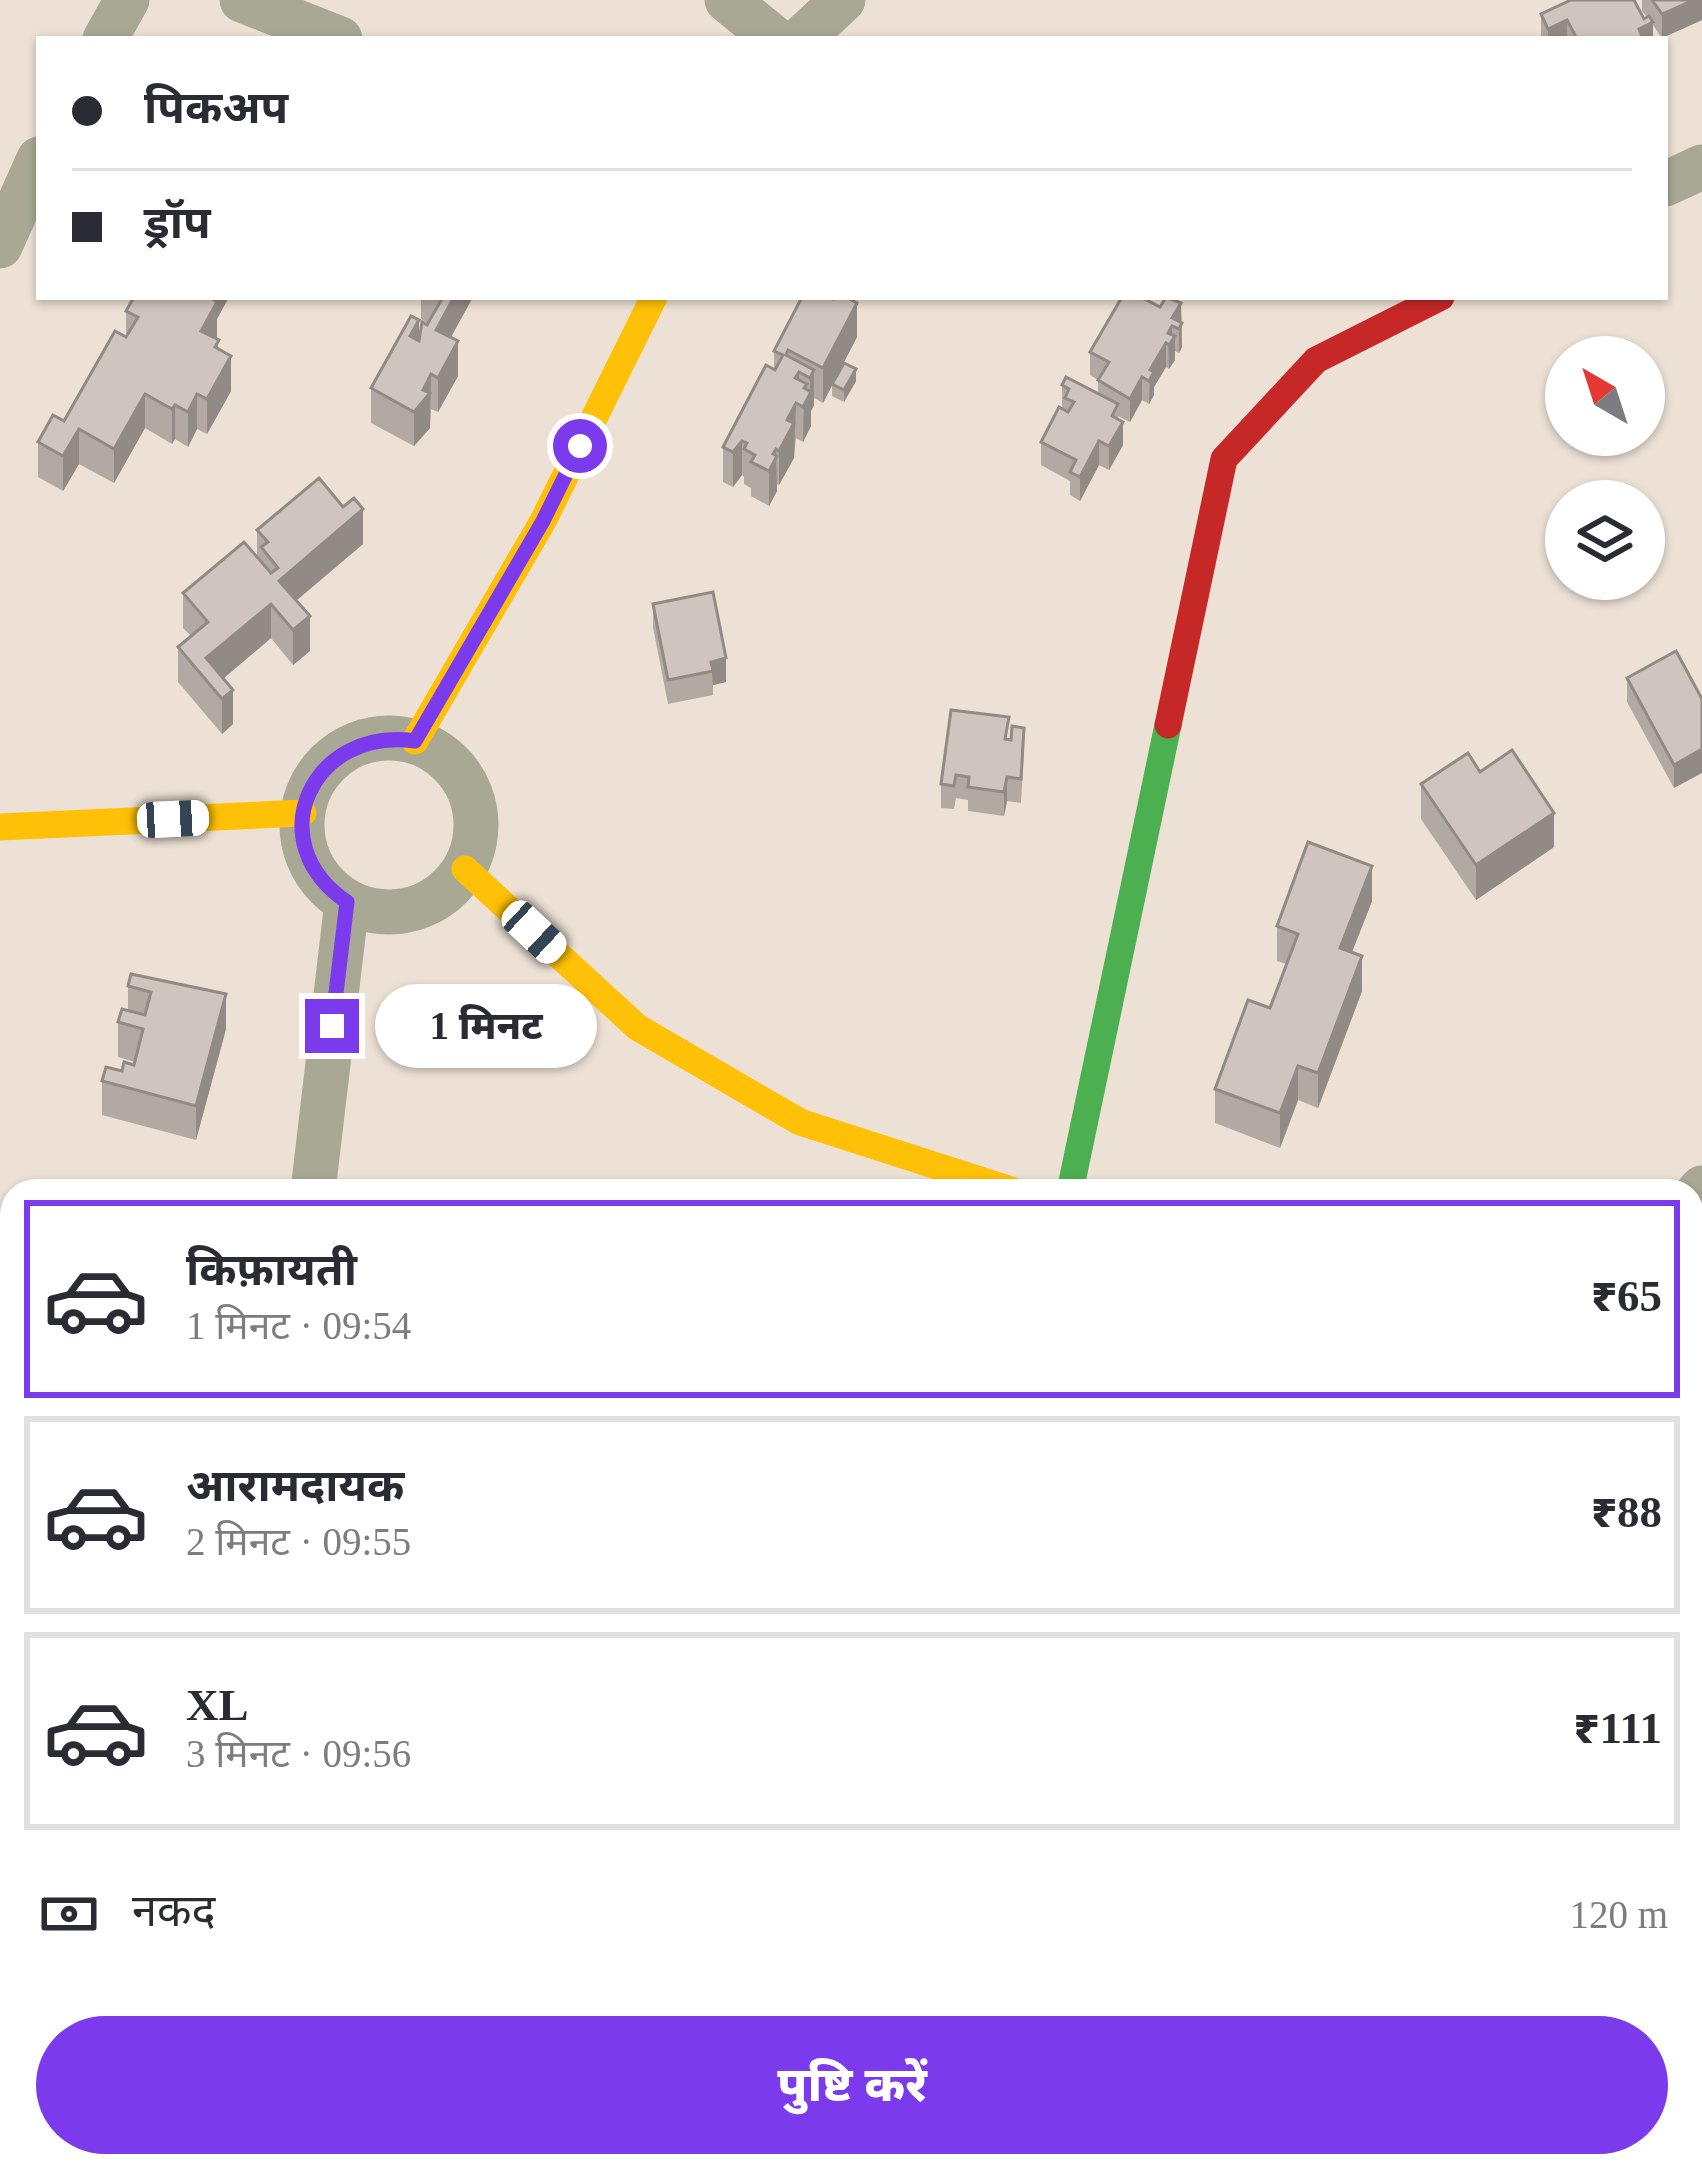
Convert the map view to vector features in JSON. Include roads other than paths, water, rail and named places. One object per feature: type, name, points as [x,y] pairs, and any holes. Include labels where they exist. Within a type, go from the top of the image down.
[{"type":"street","points":[[107,36],[127,0]]},
{"type":"street","points":[[242,0],[332,36]]},
{"type":"street","points":[[727,0],[771,36]]},
{"type":"street","points":[[804,36],[843,0]]},
{"type":"street","points":[[0,246],[36,166]]},
{"type":"street","points":[[1668,183],[1702,167]]},
{"type":"street","points":[[415,741],[543,521],[653,300]]},
{"type":"street","points":[[1073,1179],[1224,459],[1316,360],[1436,300]]},
{"type":"street","points":[[392,737],[415,741],[439,752],[460,773],[473,799],[475,844],[449,890],[414,910],[370,911],[347,902],[313,868],[302,836],[309,789],[330,760],[364,741],[392,737]]},
{"type":"street","points":[[0,827],[303,813]]},
{"type":"street","points":[[465,868],[638,1027],[800,1122],[977,1179]]},
{"type":"street","points":[[314,1179],[347,902]]}]
